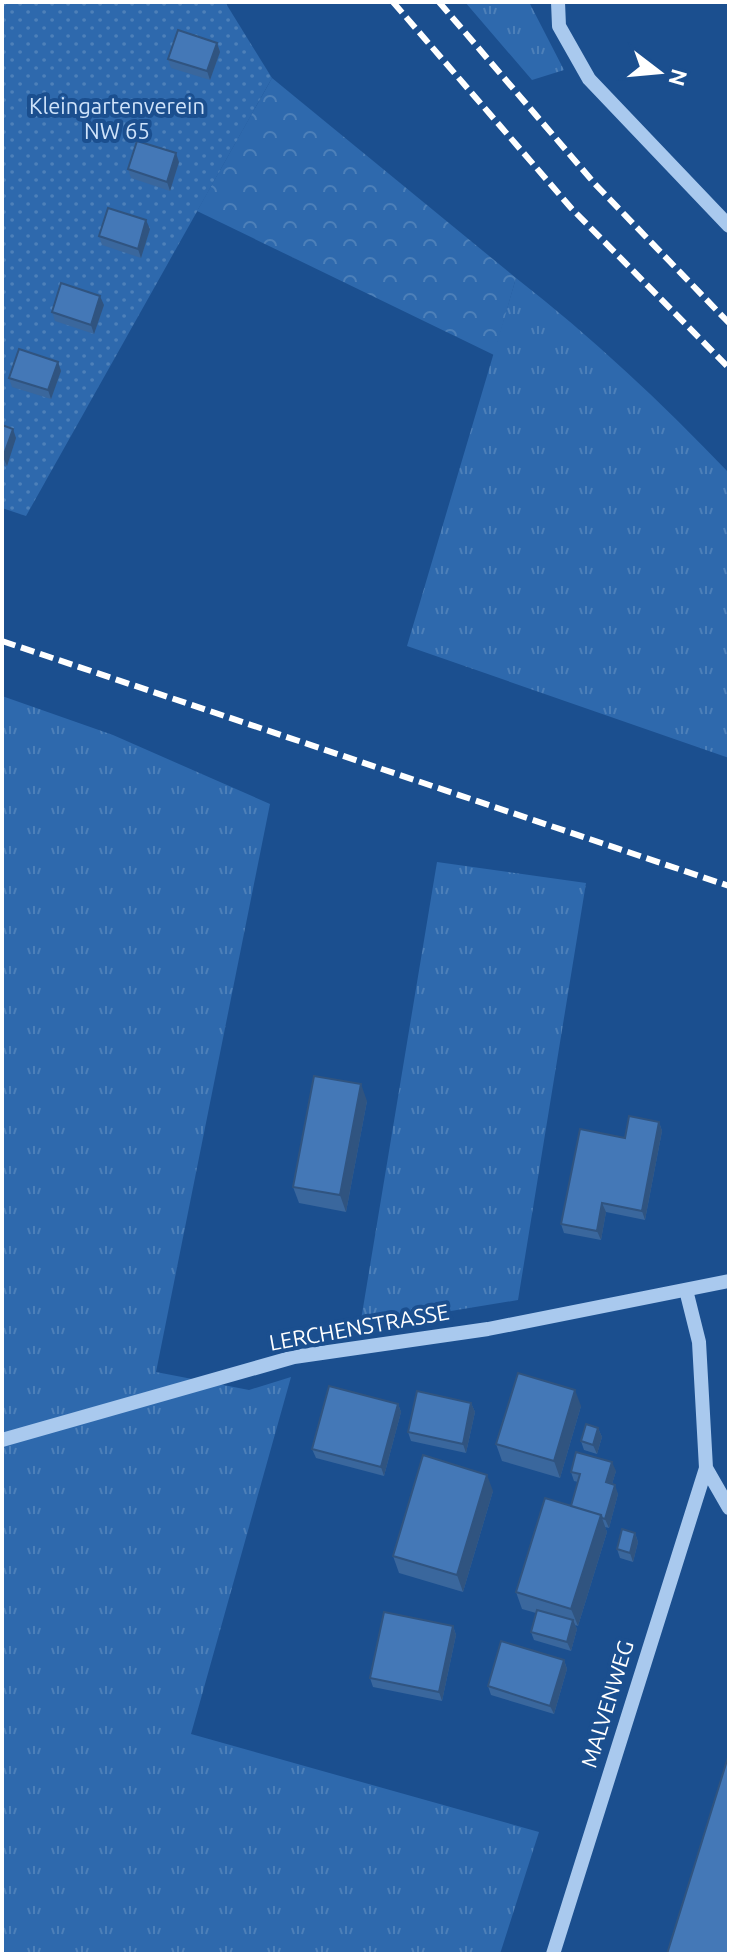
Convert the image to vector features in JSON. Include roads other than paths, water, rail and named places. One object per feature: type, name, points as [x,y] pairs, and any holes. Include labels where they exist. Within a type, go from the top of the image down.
[{"type":"street","points":[[558,2],[559,26],[589,79],[729,226]]},
{"type":"street","name":"LERCHENSTRASSE","points":[[2,1440],[294,1357],[488,1329],[729,1281]]},
{"type":"street","points":[[686,1290],[699,1342],[706,1468],[729,1508]]},
{"type":"street","name":"MALVENWEG","points":[[553,1954],[706,1468]]},
{"type":"railway","points":[[393,2],[572,209],[729,368]]},
{"type":"railway","points":[[439,2],[595,184],[729,323]]},
{"type":"railway","points":[[2,641],[729,886]]},
{"type":"park label","name":"Kleingartenverein NW 65","points":[[117,118]]}]
